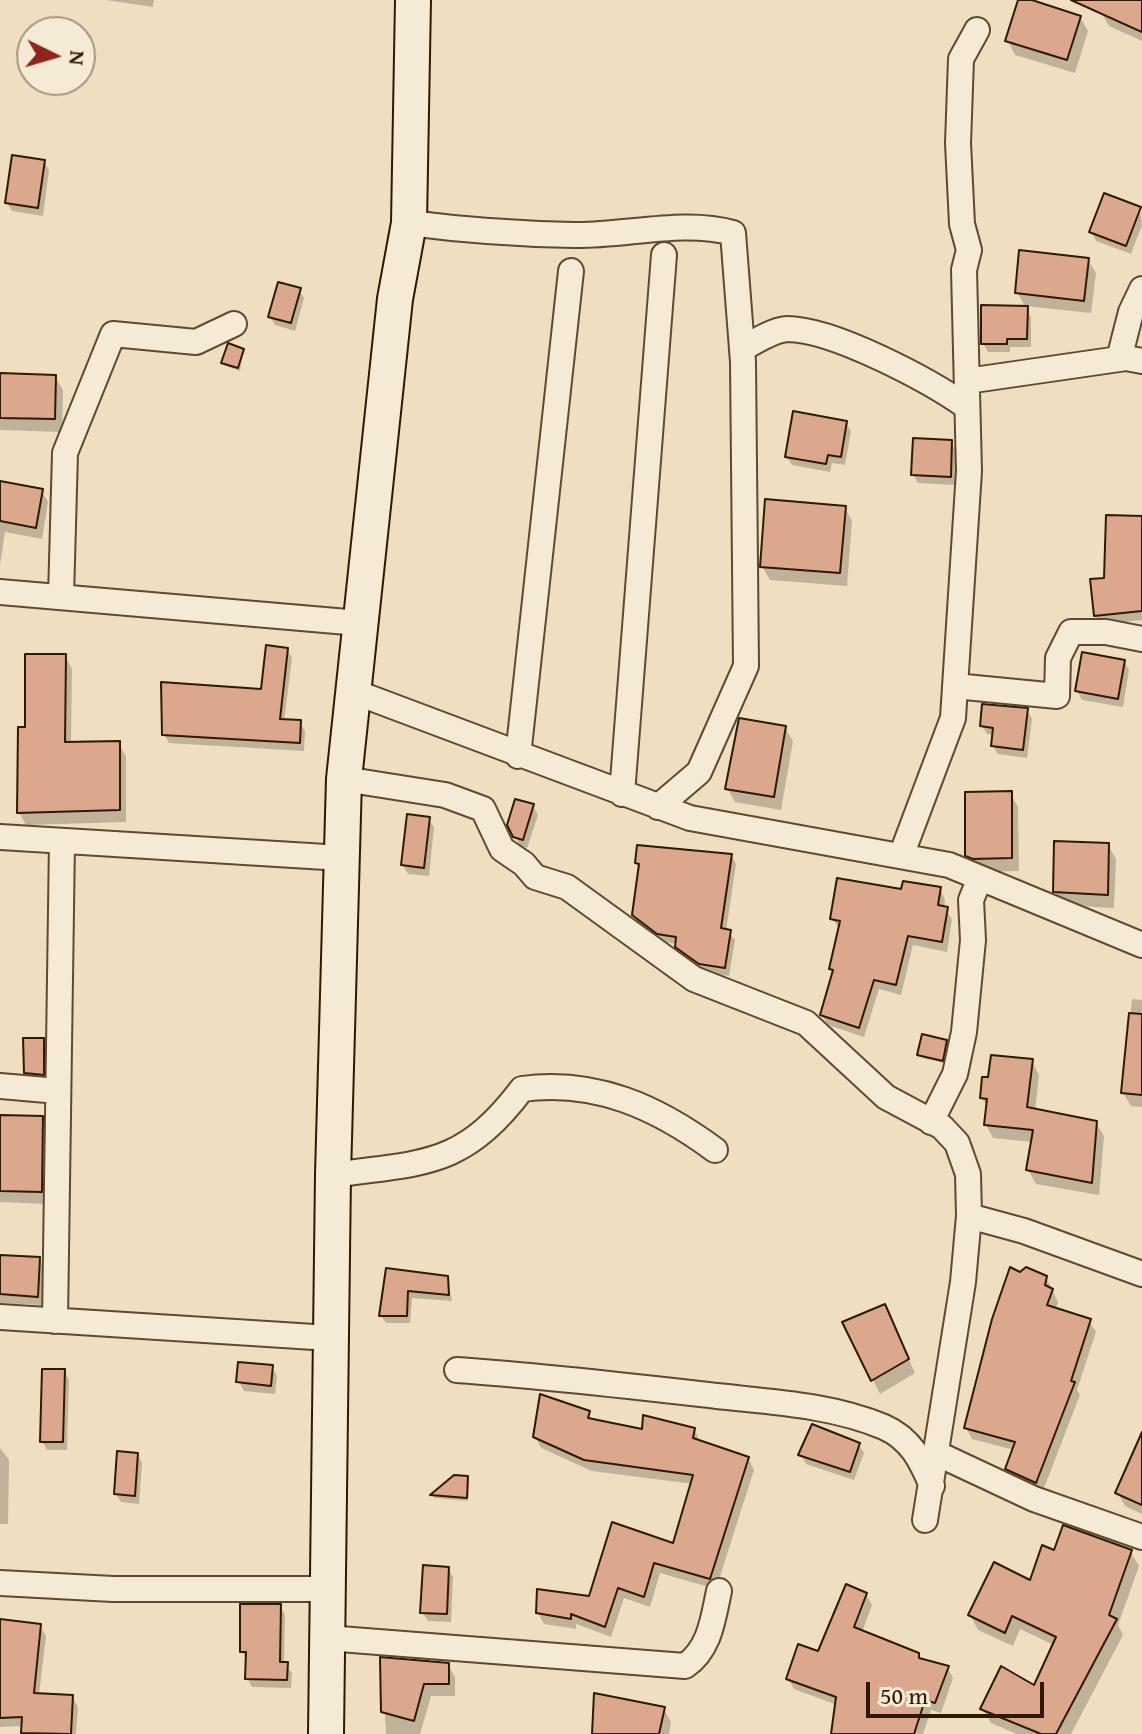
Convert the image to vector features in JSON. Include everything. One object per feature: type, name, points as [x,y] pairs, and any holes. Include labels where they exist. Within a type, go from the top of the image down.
[{"type":"street","points":[[326,1734],[332,1462],[330,1338],[333,1175],[344,779],[395,299],[409,223],[413,0]]},
{"type":"street","points":[[901,856],[953,718],[969,471],[964,270],[969,250],[962,224],[958,143],[961,59],[977,30]]},
{"type":"street","points":[[409,223],[463,230],[575,235],[706,225],[733,233],[742,349],[746,666],[699,772],[658,807]]},
{"type":"street","points":[[622,794],[664,255]]},
{"type":"street","points":[[518,756],[571,271]]},
{"type":"street","points":[[967,381],[1131,360],[1131,312],[1142,289]]},
{"type":"street","points":[[61,597],[65,453],[113,334],[196,342],[234,324]]},
{"type":"street","points":[[742,349],[786,329],[851,344],[947,392],[967,407]]},
{"type":"street","points":[[0,592],[359,623]]},
{"type":"street","points":[[955,686],[1057,696],[1058,658],[1071,632],[1106,632],[1142,639]]},
{"type":"street","points":[[352,691],[518,756],[690,818],[949,865],[1142,945]]},
{"type":"street","points":[[344,779],[445,795],[483,809],[502,849],[524,864],[535,877],[567,887],[686,975],[806,1023],[886,1097],[931,1122],[957,1143],[965,1159],[969,1216],[938,1454],[925,1520]]},
{"type":"street","points":[[0,837],[342,858]]},
{"type":"street","points":[[55,1321],[62,841]]},
{"type":"street","points":[[931,1122],[955,1074],[964,1032],[973,940],[971,900],[980,878]]},
{"type":"street","points":[[0,1086],[58,1091]]},
{"type":"street","points":[[333,1175],[419,1165],[468,1146],[490,1129],[522,1089],[546,1086],[602,1092],[640,1103],[680,1124],[715,1150]]},
{"type":"street","points":[[969,1216],[1024,1231],[1142,1274]]},
{"type":"street","points":[[0,1317],[330,1338]]},
{"type":"street","points":[[457,1370],[555,1377],[759,1401],[852,1417],[886,1428],[916,1450],[932,1486]]},
{"type":"street","points":[[938,1454],[1034,1499],[1142,1537]]},
{"type":"street","points":[[0,1583],[113,1589],[327,1589]]},
{"type":"street","points":[[327,1638],[685,1666],[700,1654],[719,1591]]},
{"type":"building","points":[[1018,0],[1032,0],[1081,16],[1067,60],[1005,41]]},
{"type":"building","points":[[1071,0],[1142,0],[1142,32]]},
{"type":"building","points":[[12,155],[45,160],[38,208],[5,203]]},
{"type":"building","points":[[1104,193],[1141,207],[1126,246],[1089,232]]},
{"type":"building","points":[[1019,250],[1089,258],[1084,301],[1015,293]]},
{"type":"building","points":[[278,282],[301,288],[291,323],[268,317]]},
{"type":"building","points":[[981,305],[1028,306],[1027,339],[1007,339],[1007,344],[981,344]]},
{"type":"building","points":[[228,343],[244,349],[238,368],[221,363]]},
{"type":"building","points":[[0,373],[56,375],[55,419],[0,418]]},
{"type":"building","points":[[793,411],[847,421],[841,457],[828,455],[826,464],[785,457]]},
{"type":"building","points":[[913,438],[952,440],[951,477],[911,475]]},
{"type":"building","points":[[0,481],[43,489],[36,528],[0,521]]},
{"type":"building","points":[[765,499],[846,506],[840,573],[760,567]]},
{"type":"building","points":[[1106,515],[1142,516],[1142,611],[1094,616],[1090,579],[1104,578]]},
{"type":"building","points":[[266,645],[288,648],[280,719],[301,720],[300,743],[162,735],[161,682],[261,689]]},
{"type":"building","points":[[1082,652],[1125,660],[1118,699],[1075,691]]},
{"type":"building","points":[[25,654],[66,654],[65,742],[120,741],[120,810],[17,813],[18,727],[25,727]]},
{"type":"building","points":[[982,704],[1028,708],[1023,750],[991,746],[993,728],[980,726]]},
{"type":"building","points":[[739,718],[786,726],[774,797],[725,789]]},
{"type":"building","points":[[1012,791],[1012,858],[973,859],[965,856],[965,792]]},
{"type":"building","points":[[515,799],[534,804],[523,840],[513,837],[507,825]]},
{"type":"building","points":[[407,814],[430,817],[424,868],[401,865]]},
{"type":"building","points":[[1054,841],[1109,843],[1108,895],[1053,892]]},
{"type":"building","points":[[637,845],[732,854],[721,928],[731,930],[725,968],[699,964],[675,947],[676,937],[657,934],[632,915],[639,864],[635,863]]},
{"type":"building","points":[[837,878],[901,889],[903,881],[941,887],[938,905],[948,907],[942,942],[908,936],[896,985],[874,980],[859,1028],[820,1015],[833,970],[829,969],[840,921],[830,919]]},
{"type":"building","points":[[1129,1013],[1142,1014],[1142,1095],[1121,1093]]},
{"type":"building","points":[[922,1034],[947,1040],[943,1061],[917,1055]]},
{"type":"building","points":[[23,1038],[44,1038],[44,1075],[24,1073]]},
{"type":"building","points":[[991,1055],[1033,1059],[1027,1107],[1097,1121],[1092,1183],[1026,1170],[1033,1130],[984,1125],[987,1099],[980,1098],[982,1077],[988,1077]]},
{"type":"building","points":[[0,1115],[43,1116],[42,1192],[0,1191]]},
{"type":"building","points":[[0,1255],[40,1257],[38,1297],[0,1294]]},
{"type":"building","points":[[1010,1267],[1020,1272],[1026,1267],[1047,1276],[1045,1285],[1053,1289],[1047,1305],[1091,1319],[1071,1381],[1075,1382],[1036,1483],[1005,1469],[1015,1442],[964,1428],[992,1319]]},
{"type":"building","points":[[386,1268],[448,1276],[449,1295],[408,1291],[407,1316],[379,1316]]},
{"type":"building","points":[[885,1304],[909,1359],[871,1381],[842,1322]]},
{"type":"building","points":[[238,1362],[273,1365],[271,1386],[236,1382]]},
{"type":"building","points":[[42,1369],[65,1369],[63,1442],[40,1442]]},
{"type":"building","points":[[540,1394],[590,1411],[588,1418],[642,1429],[643,1415],[695,1428],[693,1438],[749,1457],[710,1579],[654,1563],[644,1597],[618,1588],[605,1627],[571,1614],[571,1619],[536,1613],[537,1589],[589,1596],[612,1522],[673,1543],[693,1475],[584,1460],[533,1437]]},
{"type":"building","points":[[812,1424],[860,1443],[850,1472],[798,1455]]},
{"type":"building","points":[[1142,1432],[1142,1505],[1115,1493]]},
{"type":"building","points":[[117,1451],[138,1453],[135,1496],[114,1494]]},
{"type":"building","points":[[454,1475],[468,1476],[467,1498],[430,1495]]},
{"type":"building","points":[[1063,1525],[1132,1550],[1109,1615],[1117,1619],[1056,1734],[1041,1734],[980,1709],[1001,1666],[1034,1685],[1056,1637],[1012,1616],[1005,1633],[968,1615],[994,1562],[1030,1580],[1042,1545],[1054,1550]]},
{"type":"building","points":[[423,1565],[449,1567],[447,1614],[420,1613]]},
{"type":"building","points":[[846,1584],[867,1593],[854,1627],[919,1653],[919,1658],[949,1666],[935,1703],[925,1700],[914,1734],[831,1734],[836,1697],[786,1679],[798,1644],[818,1651]]},
{"type":"building","points":[[240,1604],[281,1604],[280,1662],[288,1662],[287,1680],[245,1679],[246,1652],[240,1652]]},
{"type":"building","points":[[0,1619],[41,1624],[34,1693],[73,1695],[71,1734],[21,1733],[22,1717],[0,1718]]},
{"type":"building","points":[[380,1657],[449,1663],[449,1684],[424,1684],[414,1721],[381,1712]]},
{"type":"building","points":[[594,1693],[665,1707],[659,1734],[592,1734]]}]
